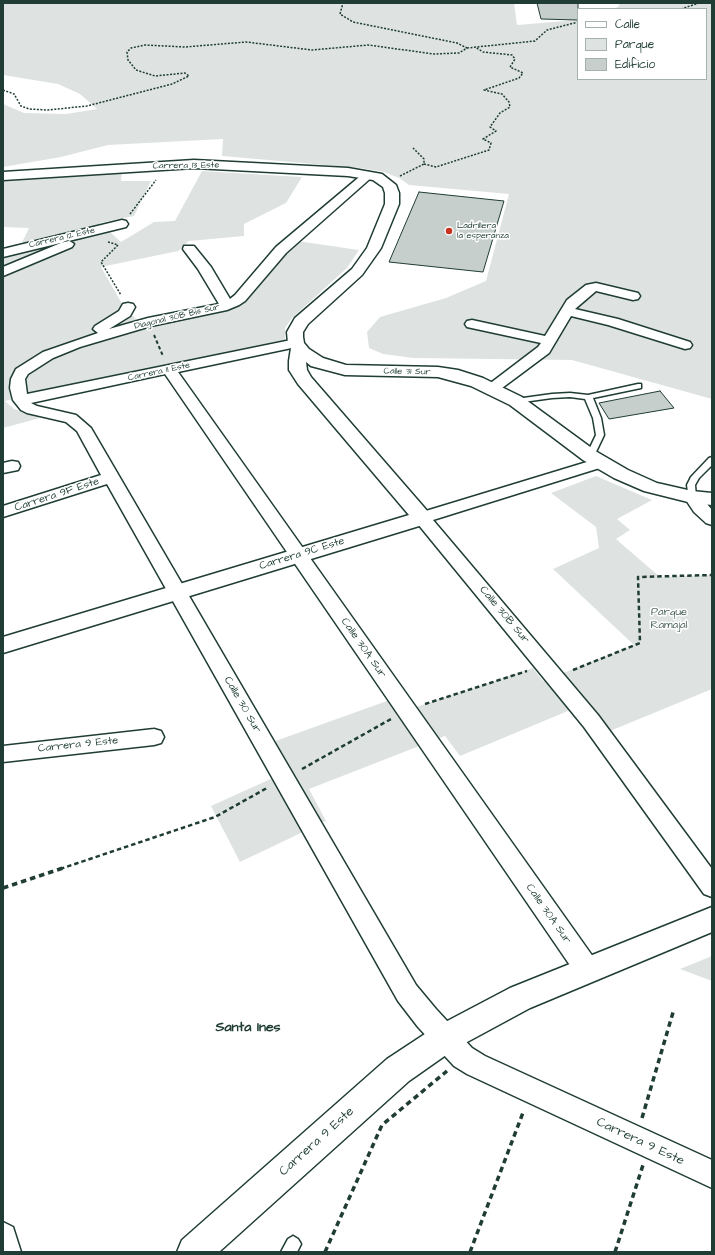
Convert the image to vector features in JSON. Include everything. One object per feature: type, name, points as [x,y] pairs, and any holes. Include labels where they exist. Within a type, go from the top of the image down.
[{"type":"main road","name":"Carrera 13 Este","points":[[3,176],[168,165],[236,166],[348,172],[376,178]]},
{"type":"main road","points":[[297,346],[295,332],[301,321],[348,280],[374,248],[393,200],[391,189],[376,178]]},
{"type":"main road","name":"Calle 31 Sur","points":[[297,346],[317,362],[335,368],[356,371],[452,374],[493,388],[516,401],[595,459],[621,474],[651,487],[692,497],[712,499]]},
{"type":"main road","name":"Calle 30B Sur","points":[[297,346],[297,365],[304,380],[422,518]]},
{"type":"main road","name":"Carrera 9C Este","points":[[3,645],[422,518]]},
{"type":"main road","name":"Carrera 9 Este","points":[[194,1252],[398,1070],[454,1047],[520,998],[712,919]]},
{"type":"street","name":"Diagonal 30B Bis Sur","points":[[21,400],[18,388],[18,379],[21,372],[28,366],[48,355],[75,344],[148,322],[227,306],[240,298],[281,250],[376,178]]},
{"type":"street","name":"Carrera 12 Este","points":[[3,253],[38,243],[122,224]]},
{"type":"street","points":[[3,272],[65,246],[92,231]]},
{"type":"street","points":[[189,249],[204,267],[227,306]]},
{"type":"street","points":[[493,388],[544,350],[572,303],[591,288],[596,287],[633,296]]},
{"type":"street","points":[[75,344],[118,319],[128,308]]},
{"type":"street","points":[[568,311],[613,322],[685,345]]},
{"type":"street","points":[[472,324],[549,341]]},
{"type":"street","name":"Carrera 11 Este","points":[[21,400],[169,369],[297,346]]},
{"type":"street","name":"Calle 30A Sur","points":[[169,369],[587,970]]},
{"type":"street","name":"Calle 30 Sur","points":[[21,400],[26,407],[32,410],[61,415],[79,423],[407,994],[454,1047]]},
{"type":"street","name":"Carrera 9C Este","points":[[422,518],[595,459]]},
{"type":"street","name":"Carrera 9F Este","points":[[3,512],[111,478]]},
{"type":"street","points":[[692,497],[700,508],[712,519]]},
{"type":"street","name":"Calle 30B Sur","points":[[422,518],[556,676],[591,721],[712,887]]},
{"type":"street","name":"Carrera 9 Este","points":[[3,754],[154,737]]},
{"type":"street","name":"Carrera 9 Este","points":[[454,1047],[531,1091],[712,1174]]},
{"type":"street","points":[[3,1237],[6,1252]]},
{"type":"lane","points":[[516,401],[558,396],[588,398],[638,386]]},
{"type":"lane","points":[[588,398],[597,418],[600,435],[595,459]]},
{"type":"lane","points":[[692,497],[691,485],[695,477],[712,460]]},
{"type":"path","points":[[344,3],[340,14],[353,22],[457,43],[467,48]]},
{"type":"path","points":[[684,8],[699,3]]},
{"type":"path","points":[[3,90],[14,94],[21,106],[29,109],[48,110],[94,104],[172,84],[189,76],[185,73],[155,76],[141,73],[136,70],[128,60],[127,52],[131,48],[145,44],[185,46],[246,42],[312,50],[368,45],[434,54],[459,53],[467,48],[535,41],[547,30],[577,22]]},
{"type":"path","points":[[376,178],[407,173],[424,164],[436,167],[489,150],[491,143],[483,139],[496,131],[490,127],[500,113],[510,107],[509,102],[502,94],[484,90],[520,78],[523,73],[510,67],[515,59],[512,55],[488,53],[475,47]]},
{"type":"path","points":[[414,148],[424,159],[424,164]]},
{"type":"path","points":[[122,224],[168,165]]},
{"type":"path","points":[[92,231],[102,240],[118,245],[102,262],[128,308]]},
{"type":"path","points":[[148,322],[169,369]]},
{"type":"path","points":[[556,676],[640,643],[638,577],[712,576]]},
{"type":"path","points":[[615,1252],[674,1009]]},
{"type":"path","points":[[325,1252],[382,1125],[454,1047]]},
{"type":"path","points":[[470,1252],[531,1091]]},
{"type":"green space","points":[[3,3],[514,3],[517,25],[577,20],[577,80],[707,80],[707,8],[615,8],[618,7],[620,3],[712,3],[712,399],[572,360],[413,358],[383,354],[369,348],[367,332],[380,317],[446,298],[486,281],[509,194],[409,185],[399,178],[384,172],[360,168],[222,156],[223,139],[108,145],[61,157],[3,167],[3,104],[24,113],[66,114],[97,109],[80,94],[58,84],[3,75]]},
{"type":"green space","points":[[202,171],[302,177],[286,203],[244,224],[244,236],[189,241],[178,251],[101,267],[125,309],[144,326],[224,309],[297,241],[359,250],[347,268],[292,318],[285,328],[285,340],[5,401],[14,409],[40,418],[3,428],[3,258],[17,253],[29,228],[3,227],[3,181],[122,172],[121,181],[151,181],[134,216],[100,223],[121,242],[154,222],[175,221]]},
{"type":"green space","name":"Parque Ramajal","points":[[596,476],[652,500],[617,519],[630,530],[616,539],[660,577],[712,575],[712,689],[610,731],[587,703],[460,756],[445,736],[309,789],[326,821],[240,862],[211,806],[275,777],[256,748],[398,697],[407,710],[533,668],[543,681],[634,645],[553,569],[599,548],[596,527],[551,493]]},
{"type":"green space","points":[[712,956],[712,981],[680,969]]},
{"type":"building","points":[[537,3],[578,3],[577,20],[541,19]]},
{"type":"building","name":"Ladrillera la esperanza","points":[[419,192],[504,201],[483,272],[389,262]]},
{"type":"building","points":[[660,391],[674,408],[609,419],[599,403]]},
{"type":"place","name":"Ladrillera la esperanza","points":[[449,231]]},
{"type":"district","name":"Santa Ines","points":[[248,1028]]}]
